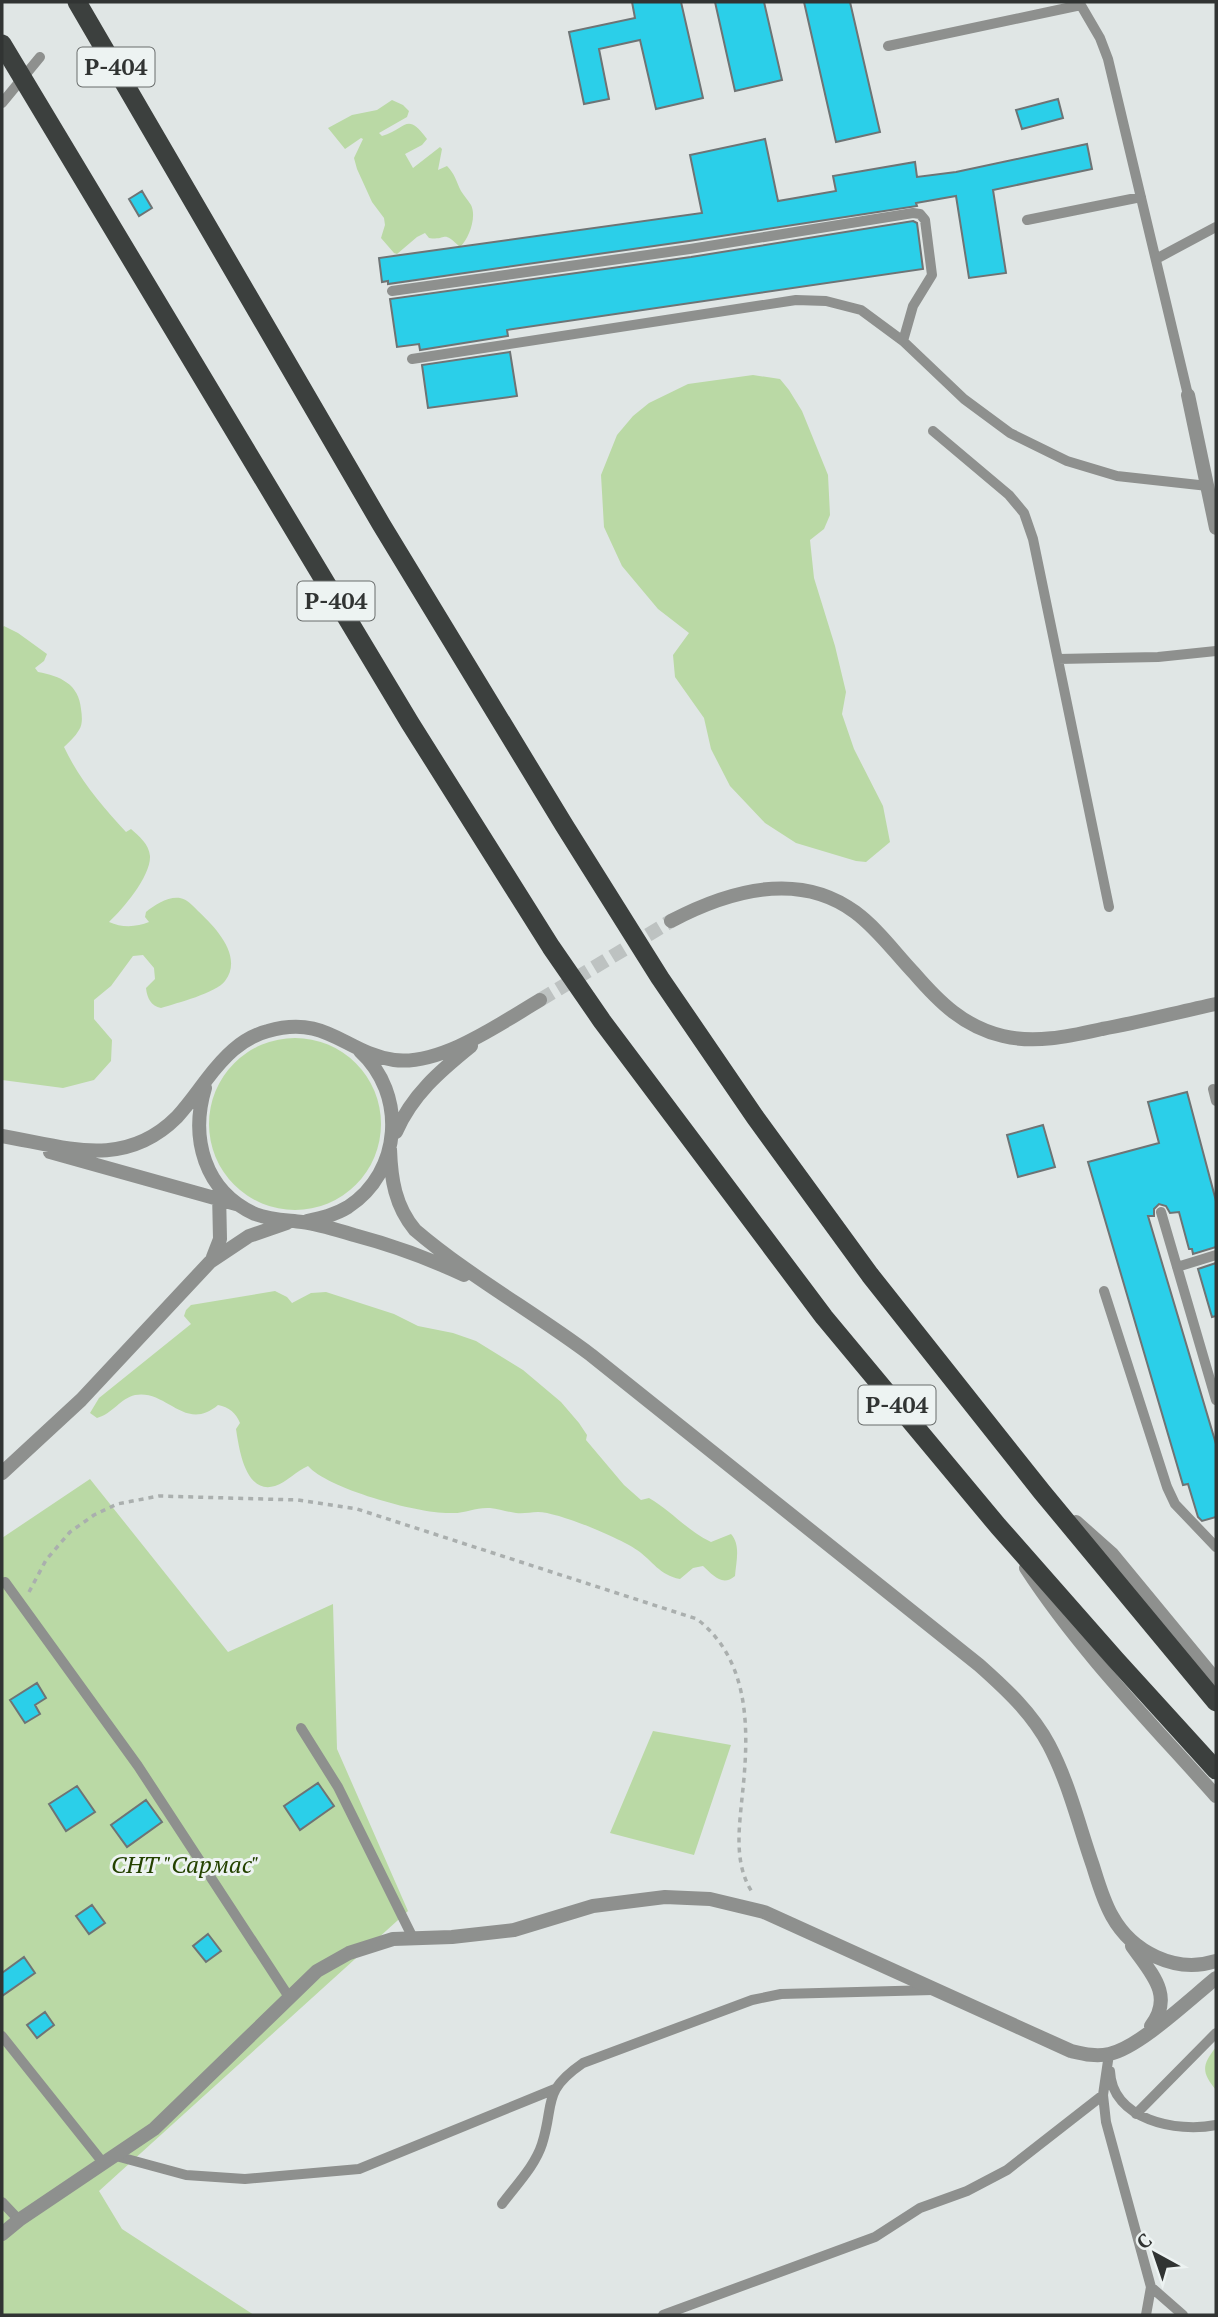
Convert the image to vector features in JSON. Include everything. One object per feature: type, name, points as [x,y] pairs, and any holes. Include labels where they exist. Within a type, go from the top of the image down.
[{"type":"highway","name":"Р-404","points":[[77,2],[381,524],[653,967],[755,1117],[870,1275],[1042,1492],[1216,1702]]},
{"type":"highway","name":"Р-404","points":[[2,44],[410,723],[551,947],[602,1021],[824,1317],[998,1526],[1216,1770]]},
{"type":"street","points":[[1188,395],[1216,528]]},
{"type":"street","points":[[671,921],[738,893],[791,888],[815,892],[855,912],[955,1015],[977,1028],[1004,1037],[1031,1040],[1064,1037],[1216,1004]]},
{"type":"street","points":[[2,1137],[88,1151],[114,1151],[145,1140],[177,1116],[229,1052],[244,1041],[273,1030],[313,1028],[342,1038],[379,1056],[396,1060],[431,1057],[494,1028],[540,1000]]},
{"type":"street","points":[[2,1473],[81,1400],[210,1262],[232,1245],[249,1236],[295,1222],[329,1216],[347,1208],[362,1196],[383,1168],[399,1125],[422,1090],[437,1074],[494,1028]]},
{"type":"street","points":[[342,1038],[371,1062],[385,1085],[393,1117],[391,1144],[394,1190],[407,1221],[432,1244],[496,1290],[549,1323],[591,1355],[979,1665],[1020,1703],[1048,1743],[1059,1767],[1106,1902],[1161,1993],[1162,2005],[1157,2018],[1141,2038]]},
{"type":"street","points":[[215,1068],[205,1086],[199,1107],[199,1142],[204,1160],[214,1178],[225,1193],[240,1205],[275,1220],[295,1222],[396,1247],[433,1260],[496,1290]]},
{"type":"street","points":[[2,1137],[240,1205]]},
{"type":"street","points":[[210,1262],[220,1239],[220,1200],[214,1178]]},
{"type":"street","points":[[1042,1492],[1112,1554],[1216,1680]]},
{"type":"street","points":[[998,1526],[1050,1605],[1216,1796]]},
{"type":"street","points":[[2,2234],[154,2129],[317,1971],[349,1953],[393,1939],[452,1937],[513,1930],[593,1906],[665,1897],[710,1899],[764,1912],[1071,2051],[1092,2056],[1123,2049],[1141,2038],[1216,1978]]},
{"type":"street","points":[[1120,1928],[1143,1950],[1161,1959],[1177,1964],[1216,1961]]},
{"type":"street","points":[[1192,1964],[1216,1955]]},
{"type":"lane","points":[[888,46],[1080,3],[1100,38],[1108,59],[1188,395]]},
{"type":"lane","points":[[2,103],[40,57]]},
{"type":"lane","points":[[1027,220],[1141,197]]},
{"type":"lane","points":[[391,291],[920,214],[925,220],[932,275],[913,306],[903,341]]},
{"type":"lane","points":[[1156,259],[1216,227]]},
{"type":"lane","points":[[412,359],[796,299],[826,301],[861,310],[903,341],[973,406],[1010,433],[1056,455],[1117,475],[1208,486]]},
{"type":"lane","points":[[933,431],[1009,495],[1024,513],[1033,539],[1109,907]]},
{"type":"lane","points":[[1058,659],[1216,651]]},
{"type":"lane","points":[[1213,1089],[1216,1101]]},
{"type":"lane","points":[[1161,1212],[1216,1400]]},
{"type":"lane","points":[[1177,1266],[1216,1255]]},
{"type":"lane","points":[[1104,1291],[1167,1487],[1175,1504],[1216,1547]]},
{"type":"lane","points":[[5,1582],[138,1766],[289,1997]]},
{"type":"lane","points":[[301,1728],[338,1787],[413,1938]]},
{"type":"lane","points":[[502,2204],[532,2164],[542,2144],[555,2089],[565,2075],[583,2063],[752,2000],[781,1994],[935,1990]]},
{"type":"lane","points":[[1136,2114],[1216,2033]]},
{"type":"lane","points":[[2,2036],[110,2160],[186,2175],[245,2179],[359,2169],[555,2089]]},
{"type":"lane","points":[[1109,2054],[1103,2095],[1106,2122],[1152,2287],[1146,2315]]},
{"type":"lane","points":[[1109,2054],[1112,2085],[1125,2105],[1136,2114],[1160,2123],[1185,2127],[1216,2125]]},
{"type":"lane","points":[[663,2315],[875,2237],[920,2208],[967,2191],[1007,2169],[1103,2095]]},
{"type":"lane","points":[[2,2202],[19,2220]]},
{"type":"lane","points":[[1152,2287],[1183,2315]]},
{"type":"path","points":[[22,1605],[46,1560],[70,1532],[94,1515],[117,1504],[159,1496],[298,1500],[357,1509],[697,1619],[721,1642],[741,1687],[745,1720],[745,1768],[739,1826],[740,1860],[747,1884],[764,1912]]},
{"type":"green space","points":[[392,100],[409,111],[407,117],[379,133],[382,136],[406,124],[415,126],[427,139],[422,145],[405,154],[413,168],[440,147],[442,149],[438,170],[447,166],[471,205],[471,228],[460,247],[447,237],[429,238],[425,233],[397,254],[394,253],[381,238],[384,218],[372,202],[354,158],[363,139],[345,149],[328,128],[352,115],[377,110]]},
{"type":"green space","points":[[753,375],[780,379],[789,390],[802,411],[828,475],[830,515],[824,529],[810,540],[814,578],[846,692],[842,714],[854,749],[883,806],[890,842],[866,862],[796,843],[765,823],[730,786],[711,749],[704,718],[675,677],[673,655],[689,633],[658,609],[622,566],[604,527],[601,475],[617,435],[633,416],[649,403],[688,384]]},
{"type":"green space","points":[[4,626],[47,654],[44,661],[35,668],[38,672],[61,679],[77,693],[81,725],[76,735],[64,747],[100,802],[126,832],[131,829],[140,837],[149,852],[149,864],[141,882],[109,922],[124,926],[144,924],[149,922],[145,917],[146,912],[153,907],[171,898],[183,899],[219,933],[225,942],[231,962],[225,981],[213,990],[161,1008],[152,1003],[146,988],[155,979],[154,968],[143,955],[133,956],[111,986],[94,1000],[94,1019],[112,1040],[111,1061],[94,1080],[63,1088],[2,1080]]},
{"type":"green space","points":[[295,1038],[328,1045],[343,1052],[356,1063],[367,1076],[374,1091],[381,1124],[374,1157],[367,1172],[356,1185],[343,1196],[328,1203],[295,1210],[262,1203],[247,1196],[234,1185],[223,1172],[216,1157],[209,1124],[216,1091],[223,1076],[234,1063],[247,1052],[262,1045]]},
{"type":"green space","points":[[275,1291],[292,1303],[311,1293],[326,1292],[394,1314],[418,1326],[476,1341],[523,1370],[561,1402],[587,1435],[586,1440],[624,1485],[641,1500],[649,1498],[711,1542],[731,1534],[737,1548],[735,1576],[722,1580],[703,1566],[693,1568],[680,1579],[661,1571],[629,1545],[560,1516],[490,1508],[453,1513],[420,1510],[354,1492],[319,1475],[308,1466],[275,1486],[265,1487],[257,1484],[245,1468],[236,1429],[240,1423],[232,1411],[222,1406],[218,1405],[196,1414],[186,1413],[157,1398],[135,1395],[97,1418],[90,1413],[99,1398],[191,1324],[184,1316],[191,1305]]},
{"type":"green space","name":"СНТ \"Сармас\"","points":[[90,1479],[228,1652],[333,1604],[337,1749],[408,1911],[99,2191],[122,2229],[254,2315],[2,2315],[2,1538]]},
{"type":"green space","points":[[653,1731],[731,1745],[694,1855],[610,1833]]},
{"type":"green space","points":[[1216,2047],[1216,2090],[1205,2068]]},
{"type":"building","points":[[632,2],[681,2],[703,98],[656,109],[640,40],[599,49],[609,99],[584,104],[569,32],[635,18]]},
{"type":"building","points":[[715,2],[764,2],[782,80],[735,91]]},
{"type":"building","points":[[804,2],[850,2],[880,132],[836,142]]},
{"type":"building","points":[[1058,99],[1063,118],[1022,129],[1016,110]]},
{"type":"building","points":[[765,139],[778,201],[836,191],[833,176],[915,162],[917,177],[956,172],[1087,144],[1092,169],[993,190],[1006,273],[969,278],[956,196],[916,203],[917,206],[689,241],[388,284],[388,281],[382,282],[379,258],[702,213],[690,155]]},
{"type":"building","points":[[142,191],[152,208],[139,216],[129,199]]},
{"type":"building","points":[[913,221],[917,223],[923,269],[507,330],[508,336],[420,350],[419,344],[397,347],[390,299],[691,257]]},
{"type":"building","points":[[510,352],[517,396],[428,408],[422,365]]},
{"type":"building","points":[[1187,1092],[1216,1201],[1216,1247],[1193,1254],[1192,1249],[1189,1249],[1179,1212],[1170,1213],[1166,1206],[1159,1204],[1154,1209],[1154,1216],[1148,1216],[1216,1444],[1216,1517],[1202,1521],[1198,1517],[1188,1484],[1183,1485],[1088,1162],[1159,1143],[1148,1102]]},
{"type":"building","points":[[1043,1125],[1055,1167],[1018,1177],[1007,1135]]},
{"type":"building","points":[[1216,1263],[1216,1316],[1212,1317],[1198,1269]]},
{"type":"building","points":[[37,1683],[46,1698],[35,1705],[40,1714],[25,1723],[10,1700]]},
{"type":"building","points":[[318,1783],[334,1806],[300,1830],[284,1806]]},
{"type":"building","points":[[77,1786],[95,1812],[66,1831],[49,1804]]},
{"type":"building","points":[[146,1800],[162,1822],[127,1847],[111,1825]]},
{"type":"building","points":[[92,1905],[105,1923],[89,1934],[76,1916]]},
{"type":"building","points":[[208,1934],[221,1951],[206,1962],[193,1946]]},
{"type":"building","points":[[24,1957],[35,1973],[2,1996],[2,1973]]},
{"type":"building","points":[[45,2012],[54,2025],[37,2038],[27,2025]]},
{"type":"tunnel","points":[[540,1000],[671,921]]}]
